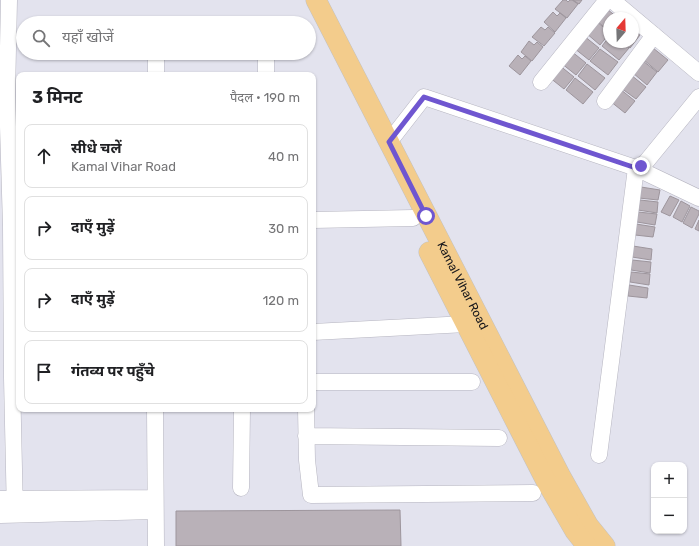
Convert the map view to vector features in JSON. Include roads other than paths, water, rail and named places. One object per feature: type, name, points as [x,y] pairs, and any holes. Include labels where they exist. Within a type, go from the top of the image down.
[{"type":"main road","name":"Kamal Vihar Road","points":[[301,0],[309,16]]},
{"type":"main road","name":"Kamal Vihar Road","points":[[316,0],[561,476],[588,525],[596,544]]},
{"type":"main road","name":"Kamal Vihar Road","points":[[316,29],[545,479],[575,531],[596,544]]},
{"type":"street","points":[[0,2],[5,0]]},
{"type":"street","points":[[9,0],[6,94],[10,226],[6,362],[5,509],[155,504]]},
{"type":"street","points":[[541,82],[607,0]]},
{"type":"street","points":[[612,0],[699,72]]},
{"type":"street","points":[[605,101],[654,35]]},
{"type":"street","points":[[156,60],[156,72]]},
{"type":"street","points":[[266,60],[266,72]]},
{"type":"street","points":[[389,142],[424,97],[636,168],[699,198]]},
{"type":"street","points":[[636,168],[646,162],[699,97]]},
{"type":"street","points":[[599,455],[636,168]]},
{"type":"street","points":[[316,220],[412,218]]},
{"type":"street","points":[[316,332],[466,324]]},
{"type":"street","points":[[316,382],[472,382]]},
{"type":"street","points":[[155,412],[156,546]]},
{"type":"street","points":[[241,488],[242,412]]},
{"type":"street","points":[[306,412],[307,460],[311,495],[534,493]]},
{"type":"street","points":[[306,436],[499,438]]}]
